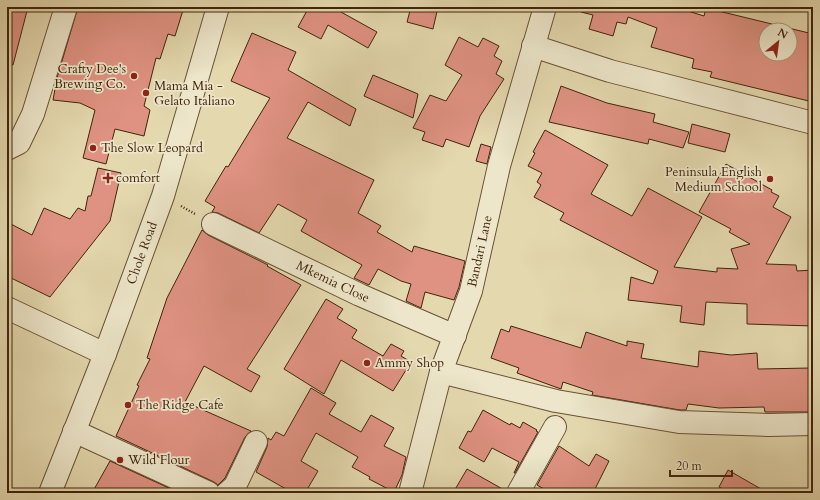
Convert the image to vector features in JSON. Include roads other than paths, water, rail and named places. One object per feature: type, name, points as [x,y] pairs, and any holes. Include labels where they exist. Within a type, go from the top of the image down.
[{"type":"street","points":[[13,146],[33,114],[66,7]]},
{"type":"street","name":"Chole Road","points":[[50,493],[105,354],[163,196],[218,7]]},
{"type":"street","name":"Bandari Lane","points":[[410,493],[441,372],[471,291],[499,166],[545,7]]},
{"type":"street","points":[[533,46],[610,71],[813,123]]},
{"type":"street","name":"Mkemia Close","points":[[213,224],[360,295],[455,336]]},
{"type":"street","points":[[7,308],[105,354]]},
{"type":"street","points":[[441,372],[556,401],[679,422],[813,424]]},
{"type":"street","points":[[518,493],[555,427]]},
{"type":"street","points":[[74,431],[209,493]]},
{"type":"street","points":[[227,493],[235,486],[256,442]]},
{"type":"place","name":"Crafty Dee's Brewing Co.","points":[[134,76]]},
{"type":"place","name":"Mama Mia - Gelato Italiano","points":[[146,93]]},
{"type":"place","name":"The Slow Leopard","points":[[93,148]]},
{"type":"place","name":"comfort","points":[[108,178]]},
{"type":"place","name":"Peninsula English Medium School","points":[[770,179]]},
{"type":"place","name":"Ammy Shop","points":[[367,363]]},
{"type":"place","name":"The Ridge Cafe","points":[[128,405]]},
{"type":"place","name":"Wild Flour","points":[[120,460]]}]
